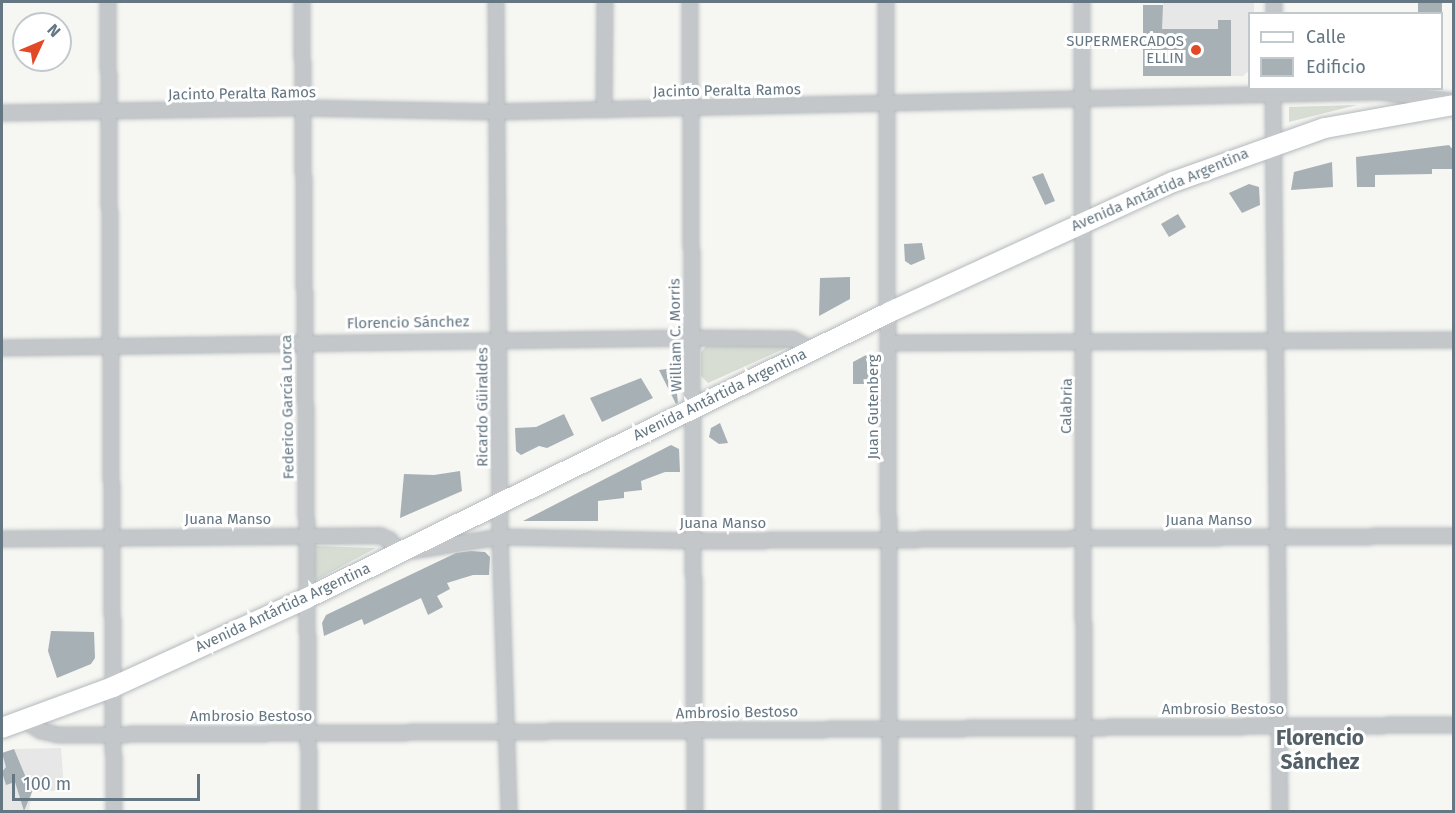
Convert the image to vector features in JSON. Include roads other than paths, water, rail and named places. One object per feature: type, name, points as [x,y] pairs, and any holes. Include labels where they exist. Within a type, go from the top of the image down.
[{"type":"main road","name":"Avenida Antártida Argentina","points":[[2,728],[113,687],[307,598],[500,500],[1083,221],[1274,143],[1354,121],[1454,103]]},
{"type":"street","points":[[108,2],[114,812]]},
{"type":"street","name":"Federico García Lorca","points":[[302,2],[309,812]]},
{"type":"street","name":"Ricardo Güiraldes","points":[[496,2],[500,537],[509,812]]},
{"type":"street","points":[[604,110],[605,2]]},
{"type":"street","name":"William C. Morris","points":[[690,2],[695,812]]},
{"type":"street","name":"Juan Gutenberg","points":[[886,2],[890,312],[890,812]]},
{"type":"street","name":"Calabria","points":[[1082,2],[1085,341],[1082,538],[1084,812]]},
{"type":"street","name":"Jacinto Peralta Ramos","points":[[2,114],[302,108],[497,112],[1083,101],[1273,93],[1380,92],[1454,103]]},
{"type":"street","points":[[1273,93],[1278,339],[1280,812]]},
{"type":"street","name":"Florencio Sánchez","points":[[2,348],[499,338],[692,338],[793,339],[813,350]]},
{"type":"street","points":[[890,344],[1278,339],[1454,340]]},
{"type":"street","name":"Juana Manso","points":[[2,539],[112,536],[381,536],[390,540],[399,553],[500,537],[694,541],[1454,536]]},
{"type":"street","name":"Ambrosio Bestoso","points":[[25,721],[41,731],[59,735],[508,734],[693,730],[1454,725]]},
{"type":"place","name":"SUPERMERCADOS ELLIN","points":[[1196,50]]},
{"type":"district","name":"Florencio Sánchez","points":[[1320,750]]}]
